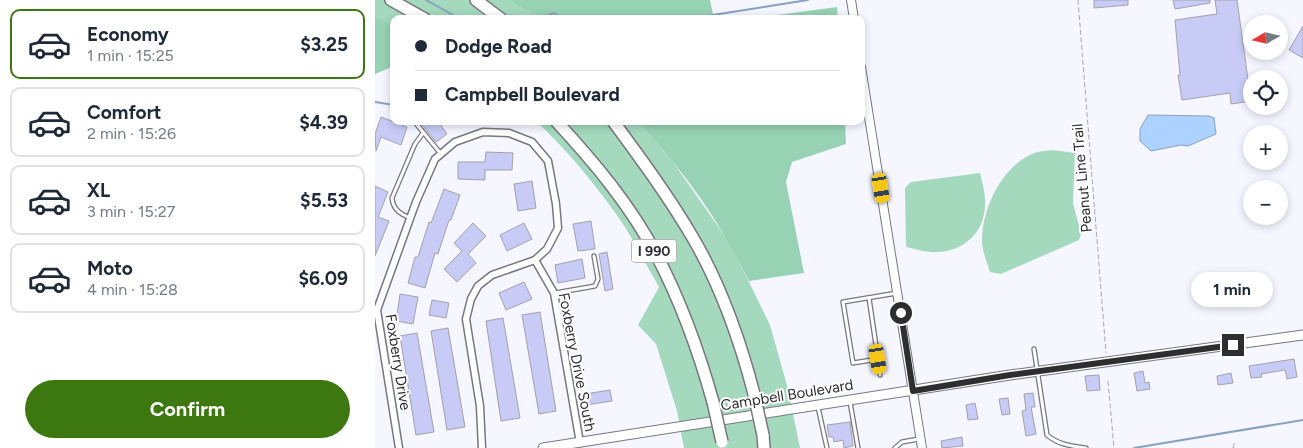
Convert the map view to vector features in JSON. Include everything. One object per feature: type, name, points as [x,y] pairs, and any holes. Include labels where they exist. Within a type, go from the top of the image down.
[{"type":"highway","points":[[391,0],[418,15]]},
{"type":"highway","points":[[476,0],[496,15]]},
{"type":"highway","name":"I 990","points":[[560,125],[581,148],[624,203],[657,255],[705,371],[723,445]]},
{"type":"highway","name":"I 990","points":[[616,125],[652,173],[693,239],[713,277],[745,359],[763,435],[764,448]]},
{"type":"main road","name":"Campbell Boulevard","points":[[543,448],[1037,371],[1303,335]]},
{"type":"street","points":[[851,0],[853,15]]},
{"type":"street","points":[[865,92],[922,448]]},
{"type":"street","name":"Foxberry Drive","points":[[399,448],[377,310],[435,159],[455,142],[483,132],[509,133],[532,142],[548,161],[556,204],[558,228],[547,249],[535,260]]},
{"type":"street","points":[[483,448],[479,406],[466,319],[471,299],[479,286],[492,275],[535,260]]},
{"type":"street","name":"Foxberry Drive South","points":[[535,260],[554,293],[580,443]]},
{"type":"lane","points":[[417,125],[441,154]]},
{"type":"lane","points":[[411,218],[395,209],[392,198],[415,144],[423,134]]},
{"type":"lane","points":[[554,293],[595,286],[598,279],[594,256]]},
{"type":"lane","points":[[878,359],[853,363],[843,302],[897,293]]},
{"type":"lane","points":[[869,298],[880,375]]},
{"type":"lane","points":[[1034,349],[1047,435],[1061,444],[1086,448]]},
{"type":"lane","points":[[849,399],[858,448]]},
{"type":"lane","points":[[817,404],[827,448]]},
{"type":"lane","points":[[895,448],[902,442],[920,438]]},
{"type":"path","name":"Peanut Line Trail","points":[[1078,0],[1106,355]]},
{"type":"path","points":[[1108,381],[1114,448]]},
{"type":"path","points":[[1233,448],[1235,441]]},
{"type":"green space","points":[[375,0],[510,0],[529,12],[554,13],[557,15],[390,15],[390,24],[375,18]]},
{"type":"green space","points":[[510,0],[710,0],[713,15],[542,15],[520,7]]},
{"type":"green space","points":[[837,7],[838,15],[777,15]]},
{"type":"green space","points":[[375,17],[390,23],[390,68],[375,74]]},
{"type":"green space","points":[[540,125],[641,125],[673,162],[731,245],[770,325],[788,389],[800,448],[684,448],[677,411],[656,344],[638,325],[659,287],[621,221],[592,181]]},
{"type":"green space","points":[[641,125],[845,125],[846,144],[792,162],[786,182],[804,273],[749,281],[724,234],[705,204]]},
{"type":"green space","points":[[1052,150],[1075,153],[1073,203],[1081,234],[1079,240],[1001,274],[990,272],[982,243],[985,216],[996,189],[1014,166],[1025,158],[1037,152]]},
{"type":"green space","points":[[980,173],[985,193],[985,211],[973,237],[957,248],[947,251],[929,252],[906,247],[905,188],[911,182]]},
{"type":"water","points":[[1148,115],[1209,116],[1214,118],[1216,134],[1188,146],[1181,145],[1151,151],[1140,141],[1140,129]]},
{"type":"building","points":[[1094,0],[1128,0],[1128,5],[1094,8]]},
{"type":"building","points":[[1173,0],[1210,0],[1210,3],[1175,9]]},
{"type":"building","points":[[1215,0],[1237,0],[1243,43],[1243,60],[1245,60],[1247,70],[1243,70],[1243,102],[1231,104],[1230,93],[1182,100],[1178,75],[1180,75],[1175,20],[1217,14]]},
{"type":"building","points":[[1303,26],[1303,58],[1289,50]]},
{"type":"building","points":[[381,117],[390,120],[390,125],[407,127],[401,145],[381,137],[376,151],[375,134]]},
{"type":"building","points":[[422,125],[441,125],[447,134],[436,142]]},
{"type":"building","points":[[486,152],[513,153],[512,170],[485,170],[485,180],[458,179],[458,162],[485,162]]},
{"type":"building","points":[[532,181],[536,208],[518,211],[514,184]]},
{"type":"building","points":[[375,186],[388,192],[378,217],[389,221],[375,256]]},
{"type":"building","points":[[444,189],[460,195],[451,220],[449,220],[438,254],[435,253],[425,288],[408,283],[415,257],[418,257],[429,222],[431,223]]},
{"type":"building","points":[[591,221],[595,249],[578,251],[573,224]]},
{"type":"building","points":[[473,223],[486,236],[468,254],[476,263],[457,282],[444,269],[462,251],[454,243]]},
{"type":"building","points":[[524,223],[532,239],[507,251],[500,235]]},
{"type":"building","points":[[607,252],[613,289],[605,291],[599,254]]},
{"type":"building","points":[[582,259],[585,278],[558,283],[555,265]]},
{"type":"building","points":[[524,282],[532,299],[506,310],[499,293]]},
{"type":"building","points":[[400,294],[418,297],[413,324],[396,321]]},
{"type":"building","points":[[432,300],[449,303],[446,318],[429,315]]},
{"type":"building","points":[[540,312],[556,411],[539,414],[522,315]]},
{"type":"building","points":[[503,318],[520,418],[501,421],[486,321]]},
{"type":"building","points":[[448,328],[465,427],[447,430],[431,331]]},
{"type":"building","points":[[417,333],[434,432],[416,435],[400,336]]},
{"type":"building","points":[[1294,359],[1297,377],[1287,379],[1285,370],[1261,374],[1262,377],[1251,378],[1249,366]]},
{"type":"building","points":[[1143,371],[1145,383],[1149,382],[1150,389],[1137,391],[1134,373]]},
{"type":"building","points":[[1231,373],[1233,383],[1218,385],[1217,376]]},
{"type":"building","points":[[1099,375],[1100,390],[1087,391],[1085,376]]},
{"type":"building","points":[[610,390],[612,401],[586,405],[585,394]]},
{"type":"building","points":[[1033,393],[1035,407],[1031,407],[1036,434],[1026,436],[1022,411],[1026,410],[1024,394]]},
{"type":"building","points":[[1008,398],[1010,414],[1002,415],[999,399]]},
{"type":"building","points":[[975,403],[978,419],[968,420],[966,405]]},
{"type":"building","points":[[850,422],[853,446],[844,448],[843,440],[834,442],[833,437],[829,437],[827,425]]},
{"type":"building","points":[[962,437],[963,446],[942,448],[941,441]]},
{"type":"waterway","points":[[426,0],[453,15]]},
{"type":"waterway","points":[[712,15],[808,0]]},
{"type":"waterway","points":[[548,15],[554,13],[557,15]]},
{"type":"waterway","points":[[375,102],[390,104]]},
{"type":"waterway","points":[[1134,448],[1303,420]]},
{"type":"route","points":[[901,313],[913,391],[1010,375],[1233,345]]}]
